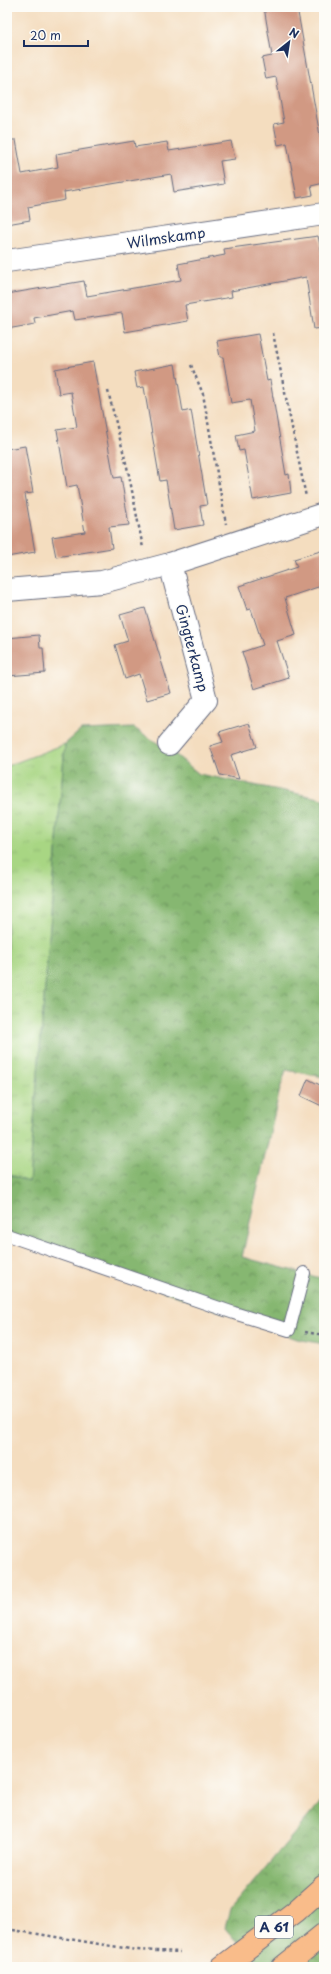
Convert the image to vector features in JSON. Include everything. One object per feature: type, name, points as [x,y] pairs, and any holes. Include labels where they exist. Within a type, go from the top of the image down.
[{"type":"highway","name":"A 61","points":[[222,1967],[294,1912],[324,1886]]},
{"type":"highway","name":"A 61","points":[[283,1967],[324,1934]]},
{"type":"street","name":"Wilmskamp","points":[[7,261],[324,214]]},
{"type":"street","points":[[7,590],[102,582],[170,564],[317,516]]},
{"type":"street","name":"Gingterkamp","points":[[169,744],[206,700],[170,564]]},
{"type":"lane","points":[[7,1235],[234,1313],[289,1330],[304,1273]]},
{"type":"path","points":[[273,333],[317,516]]},
{"type":"path","points":[[191,365],[203,394],[230,545]]},
{"type":"path","points":[[108,391],[129,475],[148,570]]},
{"type":"path","points":[[7,1929],[136,1950],[180,1952]]},
{"type":"green space","points":[[134,728],[176,755],[199,774],[324,799],[324,1077],[286,1070],[280,1089],[242,1257],[324,1279],[324,1344],[297,1339],[7,1235],[7,1174],[29,1182],[65,744],[81,730]]},
{"type":"green space","points":[[65,744],[29,1183],[7,1174],[7,766]]},
{"type":"green space","points":[[324,1798],[324,1967],[258,1967],[225,1928],[230,1910]]},
{"type":"building","points":[[264,7],[297,7],[324,158],[324,183],[311,186],[313,195],[297,198],[287,143],[278,145],[274,124],[284,122],[276,77],[266,79],[262,58],[272,56]]},
{"type":"building","points":[[7,140],[16,140],[22,174],[58,167],[56,154],[134,141],[135,147],[167,142],[169,151],[231,141],[235,159],[220,161],[224,184],[174,192],[171,174],[64,192],[65,200],[28,207],[30,220],[7,224]]},
{"type":"building","points":[[318,236],[322,254],[324,254],[324,328],[314,329],[306,277],[231,291],[232,297],[185,305],[188,321],[125,332],[122,313],[75,320],[73,311],[34,318],[35,324],[7,329],[7,294],[84,281],[87,296],[181,280],[178,264],[225,255],[224,249]]},
{"type":"building","points":[[258,334],[267,381],[270,380],[286,475],[289,474],[291,493],[253,500],[244,450],[239,451],[236,435],[255,431],[250,400],[231,403],[223,357],[220,357],[217,341]]},
{"type":"building","points":[[93,362],[114,478],[121,477],[129,525],[109,527],[112,548],[56,557],[52,537],[85,532],[77,485],[67,487],[57,430],[77,427],[71,392],[59,394],[55,369]]},
{"type":"building","points":[[175,364],[183,412],[191,410],[207,505],[200,506],[203,525],[174,530],[166,480],[160,481],[144,387],[137,388],[134,372]]},
{"type":"building","points":[[25,446],[33,493],[25,494],[35,552],[7,557],[7,449]]},
{"type":"building","points":[[324,550],[324,585],[285,598],[296,635],[277,641],[289,678],[254,689],[242,652],[263,645],[251,609],[247,610],[239,586],[297,567],[294,559]]},
{"type":"building","points":[[145,608],[171,693],[147,700],[139,674],[125,679],[115,645],[128,641],[120,615]]},
{"type":"building","points":[[39,635],[40,648],[43,648],[45,673],[7,676],[7,638]]},
{"type":"building","points":[[249,723],[257,747],[231,755],[239,779],[220,775],[210,746],[223,742],[219,732]]},
{"type":"building","points":[[308,1079],[324,1087],[324,1107],[301,1096]]}]
